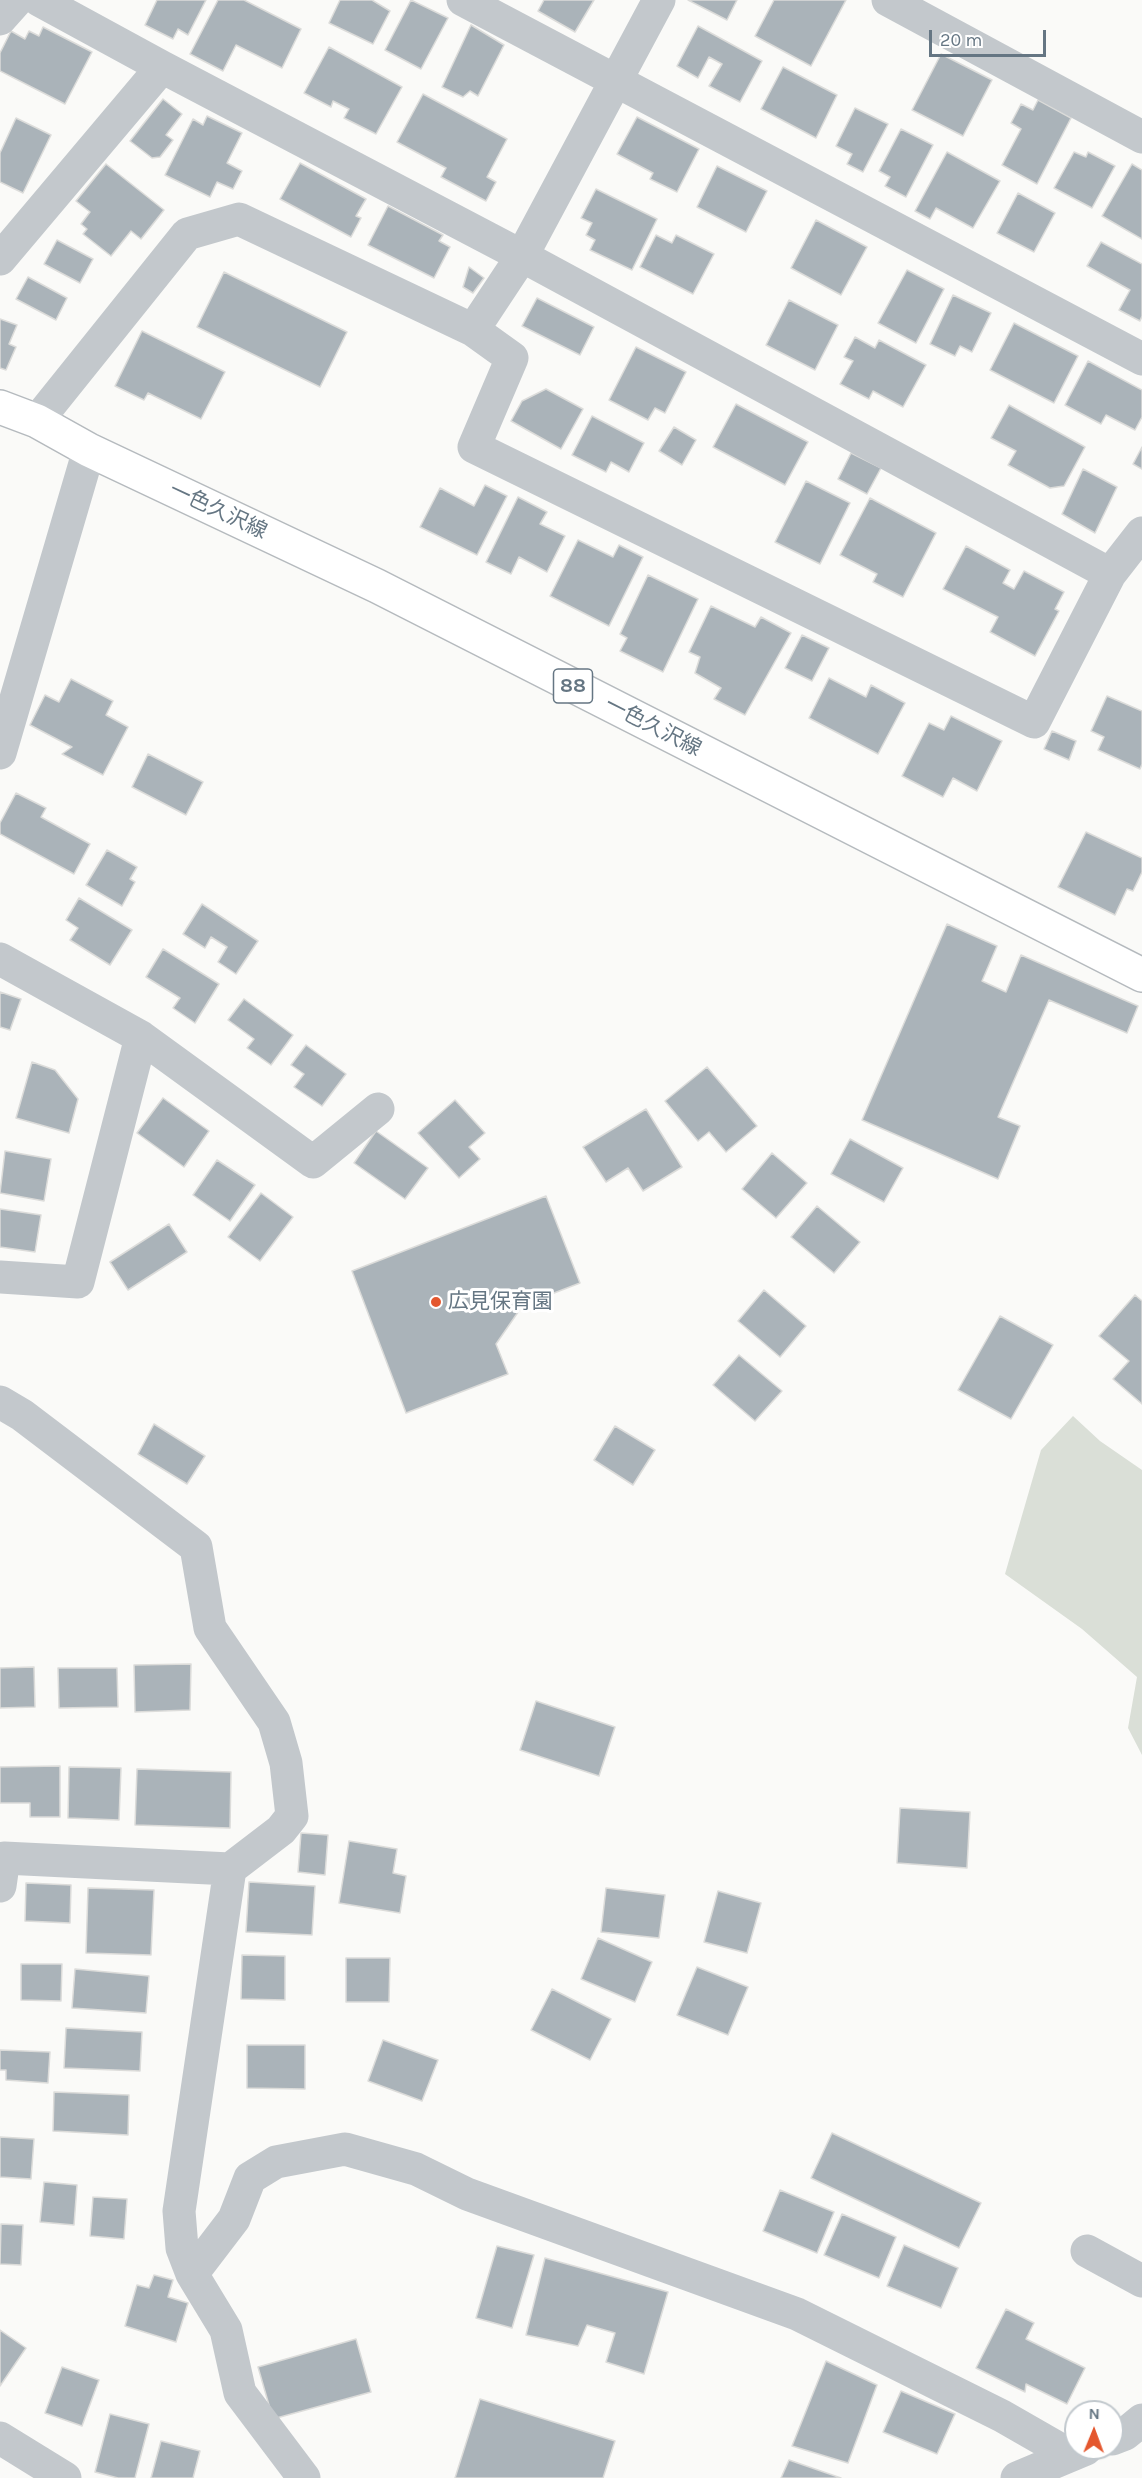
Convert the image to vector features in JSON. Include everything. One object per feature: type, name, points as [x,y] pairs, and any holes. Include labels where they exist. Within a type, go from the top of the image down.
[{"type":"main road","name":"一色久沢線","points":[[0,407],[37,421],[89,450],[377,586],[1142,975]]},
{"type":"street","points":[[0,19],[17,0]]},
{"type":"street","points":[[39,0],[522,256],[1110,574]]},
{"type":"street","points":[[463,0],[1142,359]]},
{"type":"street","points":[[473,330],[522,256],[659,0]]},
{"type":"street","points":[[888,0],[1142,137]]},
{"type":"street","points":[[0,259],[162,67]]},
{"type":"street","points":[[37,421],[187,234],[239,219],[473,330],[512,358],[474,447],[1034,722],[1110,574],[1142,533]]},
{"type":"street","points":[[0,753],[89,450]]},
{"type":"street","points":[[0,959],[141,1037],[313,1162],[378,1109]]},
{"type":"street","points":[[0,1277],[78,1282],[141,1037]]},
{"type":"street","points":[[0,1402],[22,1415],[196,1547],[210,1628],[274,1722],[286,1762],[292,1816],[281,1830],[230,1869],[1,1867]]},
{"type":"street","points":[[230,1869],[179,2211],[182,2248],[192,2274],[226,2330],[240,2393],[304,2478]]},
{"type":"street","points":[[192,2274],[234,2219],[250,2178],[276,2162],[345,2149],[416,2169],[467,2194],[796,2314],[1064,2444]]},
{"type":"street","points":[[1087,2251],[1142,2281]]},
{"type":"street","points":[[1124,2434],[1142,2420]]},
{"type":"street","points":[[0,2438],[65,2478]]},
{"type":"street","points":[[1017,2478],[1064,2458]]},
{"type":"shaded area","points":[[1073,1416],[1100,1441],[1142,1470],[1142,1755],[1128,1728],[1137,1677],[1082,1629],[1005,1574],[1041,1450]]},
{"type":"building","points":[[157,0],[206,0],[188,35],[178,29],[173,39],[145,25]]},
{"type":"building","points":[[218,0],[244,0],[301,29],[282,68],[236,45],[223,71],[190,54]]},
{"type":"building","points":[[340,0],[372,0],[390,11],[373,44],[329,23]]},
{"type":"building","points":[[411,0],[448,18],[421,69],[385,50]]},
{"type":"building","points":[[544,0],[594,0],[575,32],[538,11]]},
{"type":"building","points":[[688,0],[737,0],[727,20]]},
{"type":"building","points":[[774,0],[846,0],[811,66],[755,36]]},
{"type":"building","points":[[471,25],[504,45],[478,96],[470,91],[463,97],[442,87]]},
{"type":"building","points":[[698,26],[762,61],[740,102],[709,86],[722,64],[709,57],[698,78],[677,66]]},
{"type":"building","points":[[43,27],[92,52],[65,104],[0,71],[0,53],[11,31],[25,39],[29,31],[39,36]]},
{"type":"building","points":[[329,47],[402,87],[376,134],[344,118],[349,109],[333,101],[331,107],[304,93]]},
{"type":"building","points":[[941,54],[992,80],[963,136],[912,110]]},
{"type":"building","points":[[783,67],[837,95],[816,138],[761,109]]},
{"type":"building","points":[[423,94],[507,139],[487,177],[496,182],[486,201],[441,177],[446,168],[397,142]]},
{"type":"building","points":[[163,99],[182,114],[166,135],[173,140],[160,157],[152,158],[130,141]]},
{"type":"building","points":[[1038,100],[1071,118],[1037,184],[1002,165],[1021,129],[1011,123],[1021,104],[1033,110]]},
{"type":"building","points":[[855,108],[888,124],[863,172],[847,164],[852,154],[836,146]]},
{"type":"building","points":[[207,116],[242,133],[227,163],[242,171],[233,189],[217,182],[210,197],[165,175],[193,119],[203,125]]},
{"type":"building","points":[[637,117],[699,149],[677,192],[650,179],[653,173],[617,154]]},
{"type":"building","points":[[16,118],[51,135],[23,193],[0,182],[0,153]]},
{"type":"building","points":[[901,129],[933,145],[906,197],[885,186],[890,177],[879,171]]},
{"type":"building","points":[[947,152],[1000,181],[973,228],[936,208],[930,219],[915,211]]},
{"type":"building","points":[[1074,152],[1086,157],[1088,152],[1115,166],[1092,208],[1054,188]]},
{"type":"building","points":[[300,163],[366,199],[356,216],[361,218],[351,237],[280,199]]},
{"type":"building","points":[[106,164],[164,210],[141,239],[131,231],[111,256],[83,234],[87,229],[81,224],[90,212],[76,201]]},
{"type":"building","points":[[1132,164],[1142,170],[1142,239],[1102,216]]},
{"type":"building","points":[[717,166],[767,191],[746,232],[697,207]]},
{"type":"building","points":[[596,189],[657,219],[632,270],[590,250],[595,240],[586,235],[592,223],[581,218]]},
{"type":"building","points":[[1018,193],[1055,213],[1034,252],[997,233]]},
{"type":"building","points":[[388,206],[443,235],[439,241],[450,247],[434,278],[368,245]]},
{"type":"building","points":[[816,220],[867,247],[841,295],[791,268]]},
{"type":"building","points":[[656,235],[672,243],[676,235],[714,254],[693,294],[640,267]]},
{"type":"building","points":[[57,240],[93,259],[80,283],[44,264]]},
{"type":"building","points":[[1101,242],[1142,264],[1142,316],[1140,321],[1119,310],[1130,290],[1087,266]]},
{"type":"building","points":[[469,267],[484,278],[473,293],[463,287]]},
{"type":"building","points":[[907,270],[944,289],[916,343],[878,323]]},
{"type":"building","points":[[224,272],[347,332],[320,387],[197,327]]},
{"type":"building","points":[[28,277],[67,298],[56,320],[16,299]]},
{"type":"building","points":[[953,295],[991,313],[972,352],[960,346],[955,356],[930,344]]},
{"type":"building","points":[[537,298],[594,327],[580,355],[522,326]]},
{"type":"building","points":[[789,300],[838,325],[815,370],[766,345]]},
{"type":"building","points":[[0,319],[17,325],[9,344],[16,347],[6,370],[0,368]]},
{"type":"building","points":[[1014,323],[1078,356],[1054,403],[990,370]]},
{"type":"building","points":[[142,331],[225,372],[201,419],[148,393],[144,400],[115,386]]},
{"type":"building","points":[[855,337],[875,348],[879,340],[926,365],[903,407],[873,391],[869,399],[840,384],[853,361],[844,357]]},
{"type":"building","points":[[636,347],[686,372],[665,413],[655,408],[648,420],[609,400]]},
{"type":"building","points":[[1088,361],[1142,390],[1142,417],[1135,430],[1106,415],[1101,424],[1065,405]]},
{"type":"building","points":[[546,389],[583,409],[561,449],[511,421],[522,401]]},
{"type":"building","points":[[736,404],[808,442],[785,485],[713,447]]},
{"type":"building","points":[[1009,405],[1085,447],[1064,486],[1050,488],[1008,465],[1016,451],[991,438]]},
{"type":"building","points":[[592,416],[644,443],[629,472],[611,462],[606,472],[572,455]]},
{"type":"building","points":[[674,427],[696,440],[682,465],[659,451]]},
{"type":"building","points":[[1142,447],[1142,469],[1133,464]]},
{"type":"building","points":[[851,453],[881,468],[867,494],[838,479]]},
{"type":"building","points":[[1083,469],[1117,487],[1095,533],[1062,514]]},
{"type":"building","points":[[806,481],[850,503],[820,564],[775,542]]},
{"type":"building","points":[[485,485],[507,496],[477,555],[420,527],[440,488],[474,506]]},
{"type":"building","points":[[518,497],[547,512],[540,524],[565,536],[547,572],[519,557],[511,574],[486,562]]},
{"type":"building","points":[[870,498],[936,533],[903,597],[873,582],[877,574],[840,555]]},
{"type":"building","points":[[578,540],[613,557],[619,545],[643,557],[609,626],[550,596]]},
{"type":"building","points":[[966,546],[1010,570],[1003,583],[1014,589],[1024,571],[1064,592],[1055,609],[1059,611],[1035,656],[990,632],[998,617],[943,589]]},
{"type":"building","points":[[648,575],[698,599],[663,672],[620,651],[627,638],[620,634]]},
{"type":"building","points":[[711,606],[755,627],[761,617],[791,633],[745,715],[714,699],[721,688],[695,673],[700,657],[689,652]]},
{"type":"building","points":[[802,635],[829,648],[812,681],[785,668]]},
{"type":"building","points":[[829,678],[866,697],[871,685],[905,703],[878,754],[809,718]]},
{"type":"building","points":[[71,679],[113,701],[106,715],[128,727],[103,775],[62,754],[72,747],[30,725],[45,695],[59,702]]},
{"type":"building","points":[[1107,696],[1142,711],[1142,764],[1140,769],[1098,750],[1104,737],[1091,731]]},
{"type":"building","points":[[951,716],[1002,741],[977,791],[953,778],[943,797],[902,776],[929,723],[944,730]]},
{"type":"building","points":[[1052,731],[1076,741],[1069,760],[1044,749]]},
{"type":"building","points":[[148,754],[203,782],[186,815],[132,787]]},
{"type":"building","points":[[16,793],[46,808],[41,817],[90,844],[74,874],[0,834],[0,823]]},
{"type":"building","points":[[1086,832],[1142,858],[1142,872],[1133,891],[1127,889],[1115,915],[1058,887]]},
{"type":"building","points":[[107,850],[137,867],[130,879],[135,882],[122,906],[86,885]]},
{"type":"building","points":[[79,898],[132,930],[110,965],[70,940],[78,928],[66,920]]},
{"type":"building","points":[[202,904],[258,941],[236,974],[218,962],[227,947],[211,937],[205,948],[183,934]]},
{"type":"building","points":[[947,924],[997,946],[982,981],[1006,992],[1021,955],[1138,1006],[1127,1033],[1049,1000],[998,1117],[1020,1126],[998,1179],[862,1120]]},
{"type":"building","points":[[163,949],[219,984],[195,1023],[173,1008],[180,998],[146,977]]},
{"type":"building","points":[[0,992],[21,999],[10,1030],[0,1027]]},
{"type":"building","points":[[244,999],[293,1035],[271,1065],[247,1048],[254,1039],[228,1020]]},
{"type":"building","points":[[306,1045],[346,1074],[322,1106],[294,1087],[304,1074],[291,1065]]},
{"type":"building","points":[[32,1062],[55,1070],[78,1099],[69,1133],[16,1118]]},
{"type":"building","points":[[707,1067],[757,1126],[726,1152],[709,1132],[698,1141],[665,1101]]},
{"type":"building","points":[[163,1098],[209,1131],[184,1167],[137,1133]]},
{"type":"building","points":[[455,1100],[485,1133],[469,1147],[480,1159],[459,1178],[418,1133]]},
{"type":"building","points":[[646,1109],[682,1167],[643,1191],[628,1168],[606,1182],[583,1147]]},
{"type":"building","points":[[376,1131],[428,1168],[405,1199],[354,1163]]},
{"type":"building","points":[[850,1139],[903,1168],[884,1202],[831,1174]]},
{"type":"building","points":[[5,1151],[51,1159],[44,1201],[0,1193]]},
{"type":"building","points":[[772,1153],[807,1183],[776,1218],[742,1189]]},
{"type":"building","points":[[217,1160],[255,1185],[230,1221],[193,1195]]},
{"type":"building","points":[[261,1193],[293,1217],[260,1261],[228,1237]]},
{"type":"building","points":[[546,1196],[580,1283],[523,1305],[496,1344],[508,1374],[406,1413],[352,1271]]},
{"type":"building","points":[[817,1206],[860,1242],[834,1273],[791,1237]]},
{"type":"building","points":[[0,1209],[41,1215],[35,1252],[0,1247]]},
{"type":"building","points":[[169,1224],[187,1252],[128,1290],[110,1262]]},
{"type":"building","points":[[764,1290],[806,1326],[780,1357],[738,1321]]},
{"type":"building","points":[[1135,1295],[1142,1301],[1142,1404],[1113,1379],[1129,1361],[1099,1336]]},
{"type":"building","points":[[1000,1316],[1053,1345],[1011,1419],[958,1390]]},
{"type":"building","points":[[739,1355],[782,1391],[755,1421],[713,1385]]},
{"type":"building","points":[[154,1424],[205,1456],[187,1484],[138,1454]]},
{"type":"building","points":[[615,1426],[655,1450],[633,1485],[594,1460]]},
{"type":"building","points":[[191,1664],[190,1710],[135,1712],[134,1665]]},
{"type":"building","points":[[34,1667],[35,1707],[0,1708],[0,1668]]},
{"type":"building","points":[[58,1668],[117,1668],[118,1707],[59,1708]]},
{"type":"building","points":[[536,1701],[615,1727],[599,1776],[520,1750]]},
{"type":"building","points":[[60,1766],[60,1817],[30,1817],[30,1803],[0,1803],[0,1767]]},
{"type":"building","points":[[69,1767],[121,1768],[119,1820],[68,1818]]},
{"type":"building","points":[[137,1769],[231,1772],[230,1828],[135,1825]]},
{"type":"building","points":[[900,1808],[970,1812],[967,1868],[897,1863]]},
{"type":"building","points":[[301,1833],[328,1835],[325,1875],[298,1872]]},
{"type":"building","points":[[349,1841],[397,1849],[393,1873],[406,1876],[400,1913],[339,1903]]},
{"type":"building","points":[[249,1882],[315,1886],[312,1935],[246,1932]]},
{"type":"building","points":[[26,1883],[71,1885],[70,1923],[25,1921]]},
{"type":"building","points":[[88,1888],[154,1890],[151,1955],[86,1953]]},
{"type":"building","points":[[606,1888],[665,1895],[659,1938],[601,1932]]},
{"type":"building","points":[[718,1891],[761,1903],[747,1953],[704,1942]]},
{"type":"building","points":[[598,1938],[652,1962],[635,2002],[581,1979]]},
{"type":"building","points":[[242,1955],[285,1956],[285,2000],[241,1999]]},
{"type":"building","points":[[346,1958],[390,1958],[389,2002],[346,2002]]},
{"type":"building","points":[[21,1964],[62,1964],[61,2001],[21,2000]]},
{"type":"building","points":[[697,1967],[748,1987],[728,2035],[677,2015]]},
{"type":"building","points":[[75,1969],[149,1976],[146,2013],[72,2008]]},
{"type":"building","points":[[552,1989],[611,2019],[590,2060],[531,2030]]},
{"type":"building","points":[[66,2028],[142,2032],[140,2071],[64,2068]]},
{"type":"building","points":[[383,2040],[438,2060],[422,2101],[368,2081]]},
{"type":"building","points":[[247,2045],[305,2045],[305,2089],[247,2088]]},
{"type":"building","points":[[0,2050],[50,2052],[48,2083],[6,2080],[6,2070],[0,2070]]},
{"type":"building","points":[[54,2092],[129,2095],[128,2135],[53,2131]]},
{"type":"building","points":[[832,2133],[981,2203],[959,2248],[811,2178]]},
{"type":"building","points":[[0,2137],[34,2139],[31,2179],[0,2177]]},
{"type":"building","points":[[44,2182],[77,2185],[74,2225],[40,2222]]},
{"type":"building","points":[[780,2190],[834,2212],[817,2253],[763,2231]]},
{"type":"building","points":[[93,2197],[127,2199],[124,2239],[90,2236]]},
{"type":"building","points":[[842,2214],[896,2237],[879,2278],[824,2255]]},
{"type":"building","points":[[1,2224],[23,2225],[21,2265],[0,2264]]},
{"type":"building","points":[[904,2245],[958,2268],[941,2308],[887,2286]]},
{"type":"building","points":[[497,2246],[534,2255],[512,2328],[476,2318]]},
{"type":"building","points":[[545,2258],[668,2292],[644,2374],[606,2362],[615,2333],[587,2325],[578,2346],[526,2335]]},
{"type":"building","points":[[154,2275],[173,2280],[168,2297],[188,2303],[176,2342],[125,2326],[137,2285],[149,2288]]},
{"type":"building","points":[[1006,2309],[1034,2323],[1026,2339],[1085,2368],[1069,2400],[1064,2400],[1064,2403],[1026,2384],[1025,2392],[976,2368]]},
{"type":"building","points":[[0,2330],[26,2348],[0,2386]]},
{"type":"building","points":[[356,2339],[371,2392],[273,2419],[258,2367]]},
{"type":"building","points":[[826,2361],[877,2385],[848,2463],[792,2446]]},
{"type":"building","points":[[62,2367],[99,2380],[82,2426],[45,2413]]},
{"type":"building","points":[[901,2391],[955,2414],[937,2454],[883,2432]]},
{"type":"building","points":[[480,2399],[615,2441],[603,2478],[455,2478]]},
{"type":"building","points":[[110,2414],[149,2424],[135,2478],[118,2478],[95,2472]]},
{"type":"building","points":[[161,2441],[200,2451],[193,2478],[151,2478]]},
{"type":"building","points":[[789,2460],[841,2478],[781,2478]]},
{"type":"place","name":"広見保育園","points":[[436,1302]]}]
